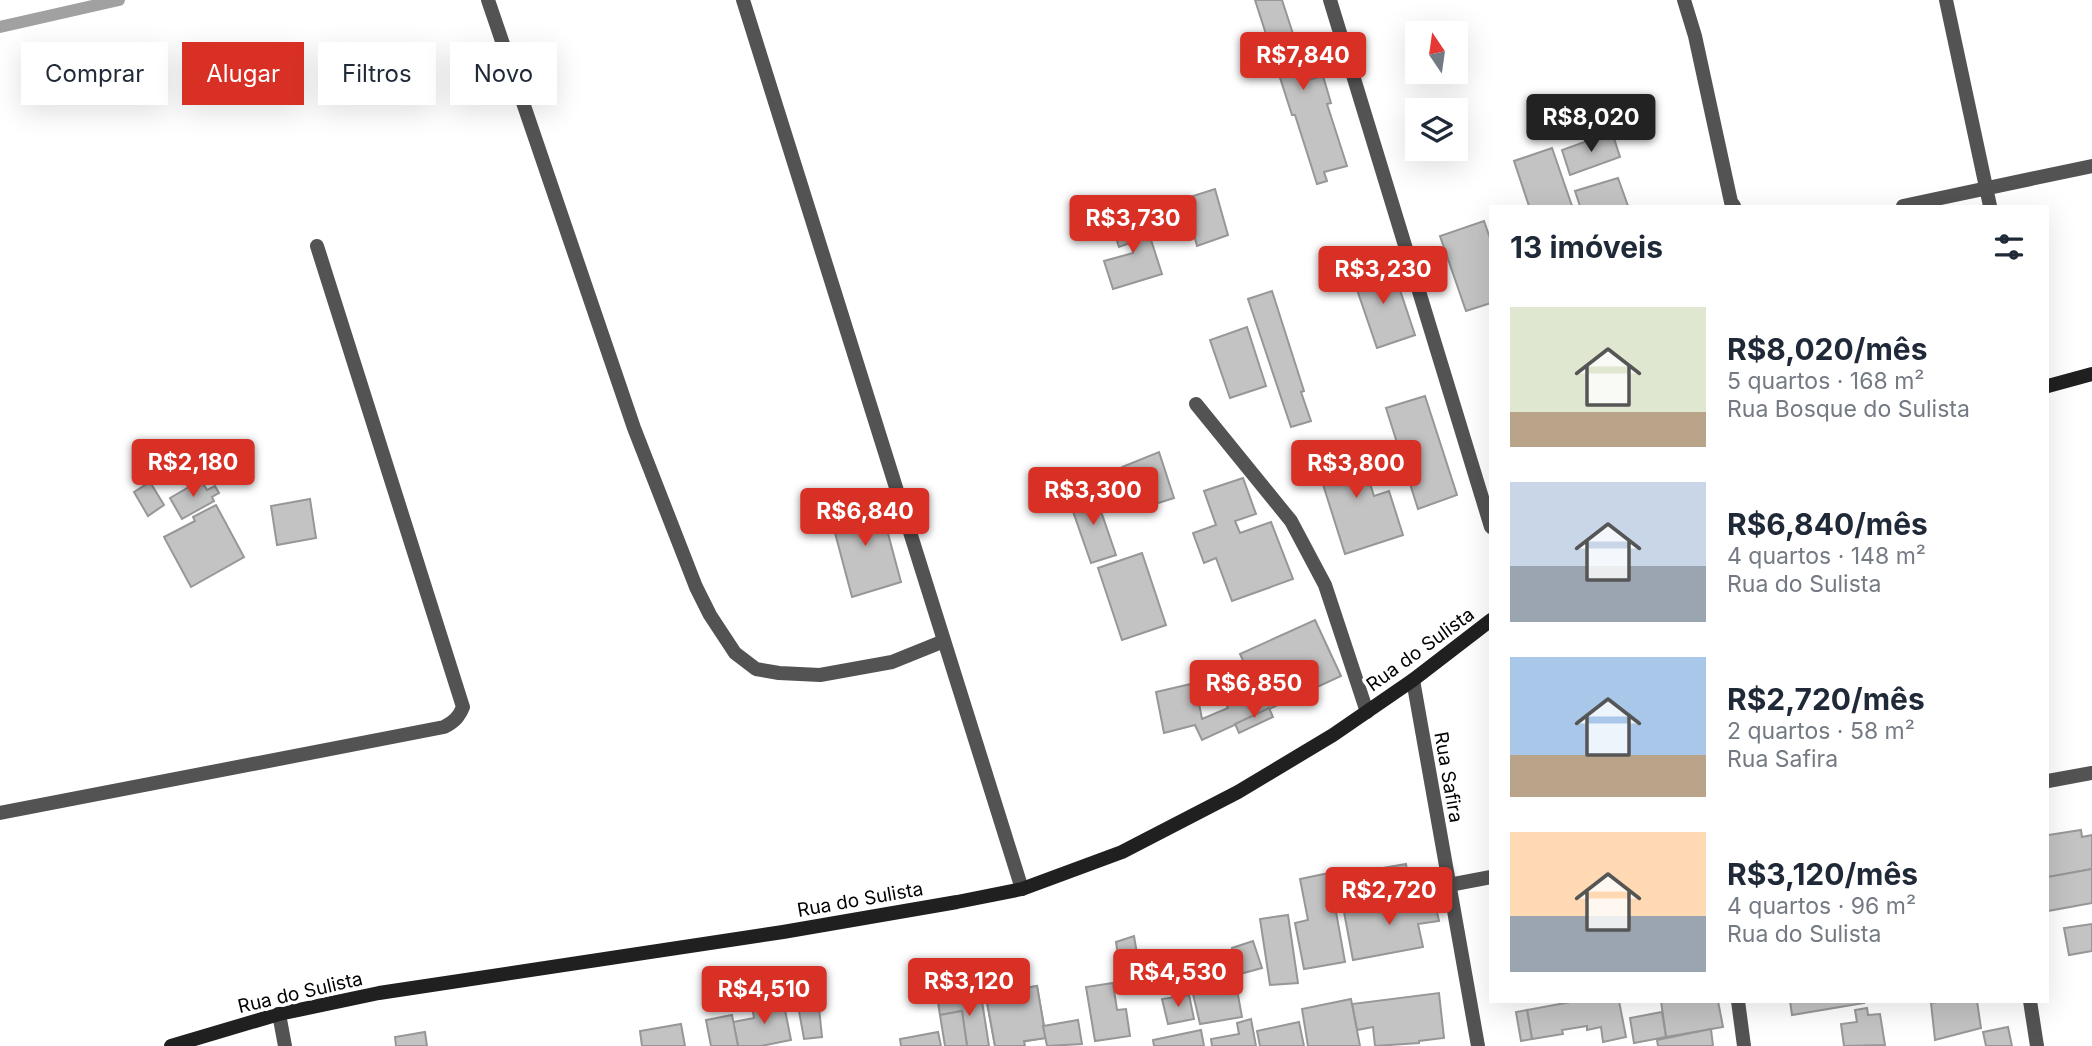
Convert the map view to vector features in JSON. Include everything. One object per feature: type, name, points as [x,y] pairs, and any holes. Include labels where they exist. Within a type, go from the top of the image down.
[{"type":"street","points":[[488,0],[638,440],[696,587],[710,615],[735,653],[756,669],[820,675],[892,662],[944,641]]},
{"type":"street","points":[[743,0],[1022,889]]},
{"type":"street","points":[[1330,0],[1489,520]]},
{"type":"street","points":[[1684,0],[1695,36],[1705,90],[1733,205]]},
{"type":"street","points":[[1946,0],[1990,205]]},
{"type":"street","points":[[1908,205],[2092,166]]},
{"type":"street","points":[[0,813],[444,727],[452,723],[461,712],[463,707],[317,246]]},
{"type":"street","points":[[2049,386],[2092,374]]},
{"type":"street","points":[[1196,404],[1291,521],[1325,585],[1367,712]]},
{"type":"street","name":"Rua do Sulista","points":[[172,1046],[279,1014],[379,993],[783,932],[1022,889],[1133,846],[1238,792],[1333,735],[1413,680],[1489,623]]},
{"type":"street","name":"Rua Safira","points":[[1413,680],[1478,1046]]},
{"type":"street","points":[[2049,781],[2092,773]]},
{"type":"street","points":[[1449,886],[1489,877]]},
{"type":"street","points":[[1738,1003],[1744,1046]]},
{"type":"street","points":[[2030,1003],[2037,1046]]},
{"type":"street","points":[[279,1014],[285,1046]]},
{"type":"building","points":[[1255,0],[1282,0],[1308,80],[1323,76],[1331,103],[1327,104],[1347,166],[1324,172],[1327,181],[1317,184]]},
{"type":"building","points":[[1612,132],[1620,157],[1570,175],[1562,150]]},
{"type":"building","points":[[1552,148],[1572,205],[1529,205],[1514,161]]},
{"type":"building","points":[[1618,178],[1628,205],[1580,205],[1575,191]]},
{"type":"building","points":[[1215,189],[1228,235],[1197,246],[1184,199]]},
{"type":"building","points":[[1143,215],[1162,274],[1113,289],[1104,261],[1133,253],[1130,243],[1119,247],[1112,226]]},
{"type":"building","points":[[1484,221],[1489,235],[1489,304],[1466,311],[1440,236]]},
{"type":"building","points":[[1382,264],[1384,272],[1393,269],[1415,335],[1377,348],[1352,275]]},
{"type":"building","points":[[1272,291],[1311,421],[1291,427],[1248,299]]},
{"type":"building","points":[[1247,327],[1266,386],[1230,398],[1210,340]]},
{"type":"building","points":[[1425,396],[1457,495],[1418,509],[1386,408]]},
{"type":"building","points":[[1357,442],[1374,496],[1389,491],[1403,535],[1345,554],[1314,456]]},
{"type":"building","points":[[1159,452],[1174,498],[1136,510],[1122,467]]},
{"type":"building","points":[[1243,478],[1256,514],[1235,521],[1240,533],[1271,522],[1293,579],[1232,601],[1216,558],[1204,563],[1193,533],[1216,525],[1204,491]]},
{"type":"building","points":[[201,480],[207,490],[215,486],[219,493],[212,497],[214,501],[182,519],[170,498]]},
{"type":"building","points":[[150,482],[164,505],[148,516],[134,492]]},
{"type":"building","points":[[1094,491],[1116,555],[1091,563],[1069,500]]},
{"type":"building","points":[[310,499],[316,538],[277,545],[271,506]]},
{"type":"building","points":[[879,500],[901,582],[852,597],[830,514]]},
{"type":"building","points":[[216,505],[244,557],[191,587],[164,537],[195,521],[193,517]]},
{"type":"building","points":[[1142,553],[1166,625],[1122,640],[1098,568]]},
{"type":"building","points":[[1315,620],[1341,676],[1202,740],[1195,725],[1164,733],[1156,692],[1195,683],[1202,719],[1228,708],[1217,684],[1247,669],[1240,654]]},
{"type":"building","points":[[1269,708],[1273,717],[1239,733],[1235,724]]},
{"type":"building","points":[[2081,830],[2082,837],[2092,835],[2092,869],[2049,877],[2049,835]]},
{"type":"building","points":[[1406,864],[1409,887],[1341,899],[1337,876]]},
{"type":"building","points":[[2092,869],[2092,903],[2049,911],[2049,877]]},
{"type":"building","points":[[1329,873],[1345,962],[1304,969],[1295,923],[1308,920],[1300,879]]},
{"type":"building","points":[[1433,894],[1439,921],[1418,924],[1423,947],[1353,960],[1344,912]]},
{"type":"building","points":[[1288,915],[1298,983],[1270,985],[1260,919]]},
{"type":"building","points":[[2092,924],[2092,951],[2069,955],[2064,928]]},
{"type":"building","points":[[1134,936],[1139,966],[1120,969],[1116,942]]},
{"type":"building","points":[[1253,941],[1262,968],[1240,974],[1232,948]]},
{"type":"building","points":[[1234,973],[1242,1017],[1200,1024],[1190,981]]},
{"type":"building","points":[[1012,975],[1014,990],[1037,986],[1046,1038],[995,1046],[983,980]]},
{"type":"building","points":[[1012,975],[1014,990],[1037,986],[1046,1038],[1024,1041],[1025,1046],[995,1046],[983,980]]},
{"type":"building","points":[[1113,983],[1117,1010],[1126,1009],[1130,1036],[1095,1041],[1086,987]]},
{"type":"building","points":[[1439,993],[1444,1038],[1375,1046],[1373,1027],[1357,1030],[1352,1004]]},
{"type":"building","points":[[981,995],[989,1046],[967,1046],[962,1011],[940,1015],[938,1002]]},
{"type":"building","points":[[1189,995],[1194,1019],[1168,1024],[1162,999]]},
{"type":"building","points":[[1351,999],[1360,1046],[1308,1046],[1302,1009]]},
{"type":"building","points":[[783,1000],[791,1040],[761,1046],[738,1046],[733,1022],[754,1018],[752,1006]]},
{"type":"building","points":[[1565,1003],[1619,1003],[1626,1037],[1603,1042],[1601,1027],[1587,1030],[1587,1026],[1562,1030],[1563,1034],[1532,1039],[1527,1010]]},
{"type":"building","points":[[1661,1003],[1718,1003],[1723,1027],[1666,1037]]},
{"type":"building","points":[[1790,1003],[1864,1003],[1792,1015]]},
{"type":"building","points":[[1931,1003],[1977,1003],[1981,1028],[1935,1040]]},
{"type":"building","points":[[819,1008],[822,1037],[804,1039],[799,1011]]},
{"type":"building","points":[[1867,1008],[1868,1015],[1880,1014],[1885,1045],[1844,1046],[1841,1024],[1857,1022],[1855,1010]]},
{"type":"building","points":[[1527,1010],[1532,1039],[1521,1041],[1516,1012]]},
{"type":"building","points":[[962,1011],[967,1046],[945,1046],[940,1015]]},
{"type":"building","points":[[1662,1012],[1666,1037],[1634,1043],[1630,1018]]},
{"type":"building","points":[[732,1015],[738,1046],[711,1046],[706,1020]]},
{"type":"building","points":[[1251,1019],[1256,1046],[1212,1046],[1211,1039],[1239,1034],[1237,1023]]},
{"type":"building","points":[[1078,1020],[1082,1044],[1047,1046],[1043,1026]]},
{"type":"building","points":[[1299,1022],[1304,1046],[1260,1046],[1257,1031]]},
{"type":"building","points":[[681,1024],[685,1046],[642,1046],[640,1031]]},
{"type":"building","points":[[2008,1027],[2012,1046],[1986,1046],[1983,1032]]},
{"type":"building","points":[[1711,1029],[1713,1046],[1658,1046],[1657,1040]]},
{"type":"building","points":[[1201,1030],[1204,1046],[1154,1046],[1153,1040]]},
{"type":"building","points":[[425,1032],[427,1046],[396,1046],[395,1037]]},
{"type":"building","points":[[938,1032],[941,1046],[901,1046],[900,1039]]},
{"type":"waterway","points":[[0,27],[119,0]]}]
